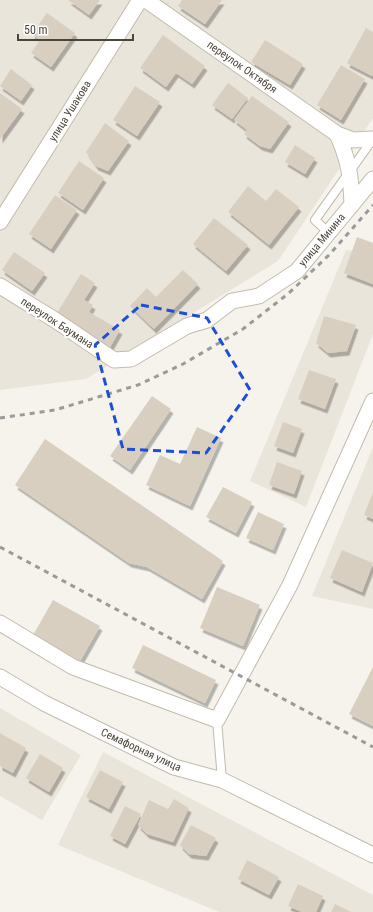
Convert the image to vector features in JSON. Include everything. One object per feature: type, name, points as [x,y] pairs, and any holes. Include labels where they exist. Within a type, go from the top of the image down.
[{"type":"street","name":"улица Ушакова","points":[[0,222],[140,0]]},
{"type":"street","name":"переулок Октября","points":[[146,0],[337,134],[353,140],[373,139]]},
{"type":"street","points":[[337,134],[345,151],[350,171],[352,205]]},
{"type":"street","name":"улица Минина","points":[[114,360],[131,359],[187,326],[207,320],[232,301],[259,296],[297,271],[373,179]]},
{"type":"street","name":"переулок Баумана","points":[[0,286],[55,320],[114,360]]},
{"type":"street","points":[[0,623],[73,667],[217,720],[290,585],[373,401]]},
{"type":"street","name":"Семафорная улица","points":[[0,677],[44,703],[174,767],[222,780],[373,855]]},
{"type":"lane","points":[[328,232],[315,220],[373,139]]},
{"type":"lane","points":[[217,720],[222,780]]},
{"type":"highlighted area","points":[[141,305],[207,318],[250,390],[206,453],[123,449],[95,345]]},
{"type":"shaded area","points":[[0,0],[373,0],[373,118],[278,261],[86,379],[0,390]]},
{"type":"shaded area","points":[[346,250],[373,251],[373,334],[306,507],[250,481]]},
{"type":"shaded area","points":[[373,447],[373,609],[312,596]]},
{"type":"shaded area","points":[[0,708],[81,755],[42,820],[0,796]]},
{"type":"shaded area","points":[[103,752],[373,895],[373,912],[219,912],[58,845]]},
{"type":"building","points":[[68,0],[100,0],[89,15]]},
{"type":"building","points":[[182,0],[222,0],[205,24],[178,6]]},
{"type":"building","points":[[47,13],[75,33],[51,67],[31,53],[40,40],[32,34]]},
{"type":"building","points":[[366,28],[373,32],[372,76],[347,63]]},
{"type":"building","points":[[163,35],[205,66],[192,84],[176,73],[166,87],[140,68]]},
{"type":"building","points":[[265,40],[303,64],[290,85],[251,62]]},
{"type":"building","points":[[341,65],[365,79],[341,120],[317,105]]},
{"type":"building","points":[[11,69],[32,85],[21,101],[0,86]]},
{"type":"building","points":[[228,83],[248,98],[232,119],[212,105]]},
{"type":"building","points":[[135,86],[160,102],[137,136],[113,120]]},
{"type":"building","points":[[0,93],[22,109],[0,139]]},
{"type":"building","points":[[252,96],[289,122],[270,149],[260,146],[244,134],[247,130],[234,120]]},
{"type":"building","points":[[105,123],[129,141],[108,171],[96,166],[86,152]]},
{"type":"building","points":[[295,145],[315,158],[305,174],[285,162]]},
{"type":"building","points":[[79,161],[104,178],[83,210],[58,193]]},
{"type":"building","points":[[248,186],[266,201],[276,189],[299,207],[269,245],[228,212]]},
{"type":"building","points":[[55,195],[77,210],[51,249],[29,234]]},
{"type":"building","points":[[214,218],[248,245],[226,271],[193,244]]},
{"type":"building","points":[[357,237],[373,243],[373,284],[344,273]]},
{"type":"building","points":[[14,252],[45,273],[32,291],[2,270]]},
{"type":"building","points":[[183,270],[198,284],[154,329],[130,306],[147,288],[156,297]]},
{"type":"building","points":[[81,274],[95,283],[84,300],[93,305],[89,312],[120,330],[109,349],[55,316]]},
{"type":"building","points":[[324,316],[356,325],[347,351],[328,353],[316,343]]},
{"type":"building","points":[[309,370],[336,379],[325,409],[298,399]]},
{"type":"building","points":[[152,396],[171,409],[130,470],[110,456]]},
{"type":"building","points":[[283,422],[302,429],[293,453],[274,446]]},
{"type":"building","points":[[197,427],[221,438],[190,506],[146,485],[160,455],[180,464]]},
{"type":"building","points":[[45,439],[223,561],[202,599],[147,567],[129,563],[15,485]]},
{"type":"building","points":[[277,462],[302,471],[294,494],[269,485]]},
{"type":"building","points":[[223,487],[252,502],[236,533],[206,517]]},
{"type":"building","points":[[373,492],[373,519],[364,515]]},
{"type":"building","points":[[258,512],[284,524],[273,550],[246,538]]},
{"type":"building","points":[[342,550],[373,563],[362,592],[330,578]]},
{"type":"building","points":[[217,587],[260,605],[243,646],[200,628]]},
{"type":"building","points":[[53,600],[100,626],[79,663],[32,637]]},
{"type":"building","points":[[143,645],[216,680],[205,703],[132,668]]},
{"type":"building","points":[[373,667],[373,726],[349,714]]},
{"type":"building","points":[[0,733],[26,748],[13,773],[0,766]]},
{"type":"building","points":[[40,754],[63,768],[49,792],[26,778]]},
{"type":"building","points":[[100,770],[123,782],[109,809],[86,797]]},
{"type":"building","points":[[174,799],[189,808],[173,842],[147,834],[138,825],[149,800],[168,809]]},
{"type":"building","points":[[125,806],[141,814],[125,844],[110,836]]},
{"type":"building","points":[[191,825],[216,838],[206,856],[189,854],[180,845]]},
{"type":"building","points":[[247,860],[279,877],[269,895],[238,879]]},
{"type":"building","points":[[298,884],[323,896],[316,912],[302,912],[288,906]]},
{"type":"building","points":[[335,904],[351,912],[331,912]]},
{"type":"railway","points":[[0,418],[55,410],[138,385],[183,364],[243,329],[289,293],[329,255],[373,205]]},
{"type":"railway","points":[[0,547],[373,747]]}]
